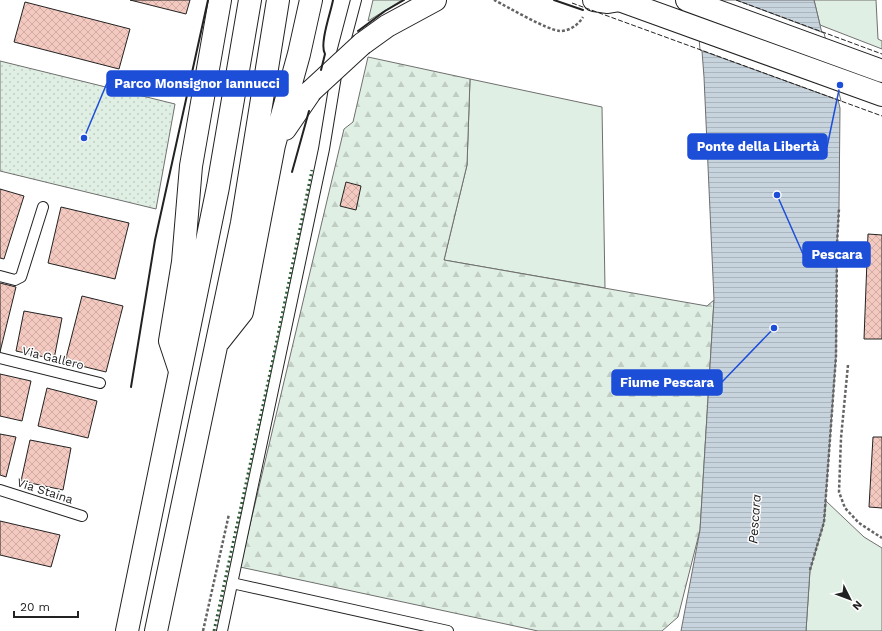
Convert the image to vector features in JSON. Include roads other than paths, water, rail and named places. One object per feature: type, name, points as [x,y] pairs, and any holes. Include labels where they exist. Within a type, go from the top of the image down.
[{"type":"main road","points":[[180,372],[170,341],[183,262],[192,166],[220,0]]},
{"type":"main road","points":[[127,631],[218,188],[250,0]]},
{"type":"main road","points":[[156,631],[242,223],[278,0]]},
{"type":"main road","points":[[216,345],[242,312],[274,145],[299,54],[311,0]]},
{"type":"main road","points":[[274,145],[311,91],[362,44],[387,26],[435,0]]},
{"type":"main road","points":[[590,6],[620,0],[882,95]]},
{"type":"main road","points":[[687,0],[882,71]]},
{"type":"main road","points":[[164,598],[164,631]]},
{"type":"lane","points":[[222,631],[324,149],[336,76],[356,0]]},
{"type":"lane","points":[[0,276],[15,280],[22,277],[43,207]]},
{"type":"lane","name":"Via Gallero","points":[[0,358],[100,383]]},
{"type":"lane","name":"Via Staina","points":[[0,490],[82,516]]},
{"type":"lane","points":[[232,583],[448,631]]},
{"type":"water","points":[[698,0],[814,0],[840,108],[836,356],[824,522],[810,570],[806,631],[681,631],[700,530],[714,300],[704,77]]},
{"type":"place","name":"Ponte della Libertà","points":[[840,85]]},
{"type":"place","name":"Parco Monsignor Iannucci","points":[[84,138]]},
{"type":"place","name":"Pescara","points":[[777,195]]},
{"type":"place","name":"Fiume Pescara","points":[[774,328]]}]
